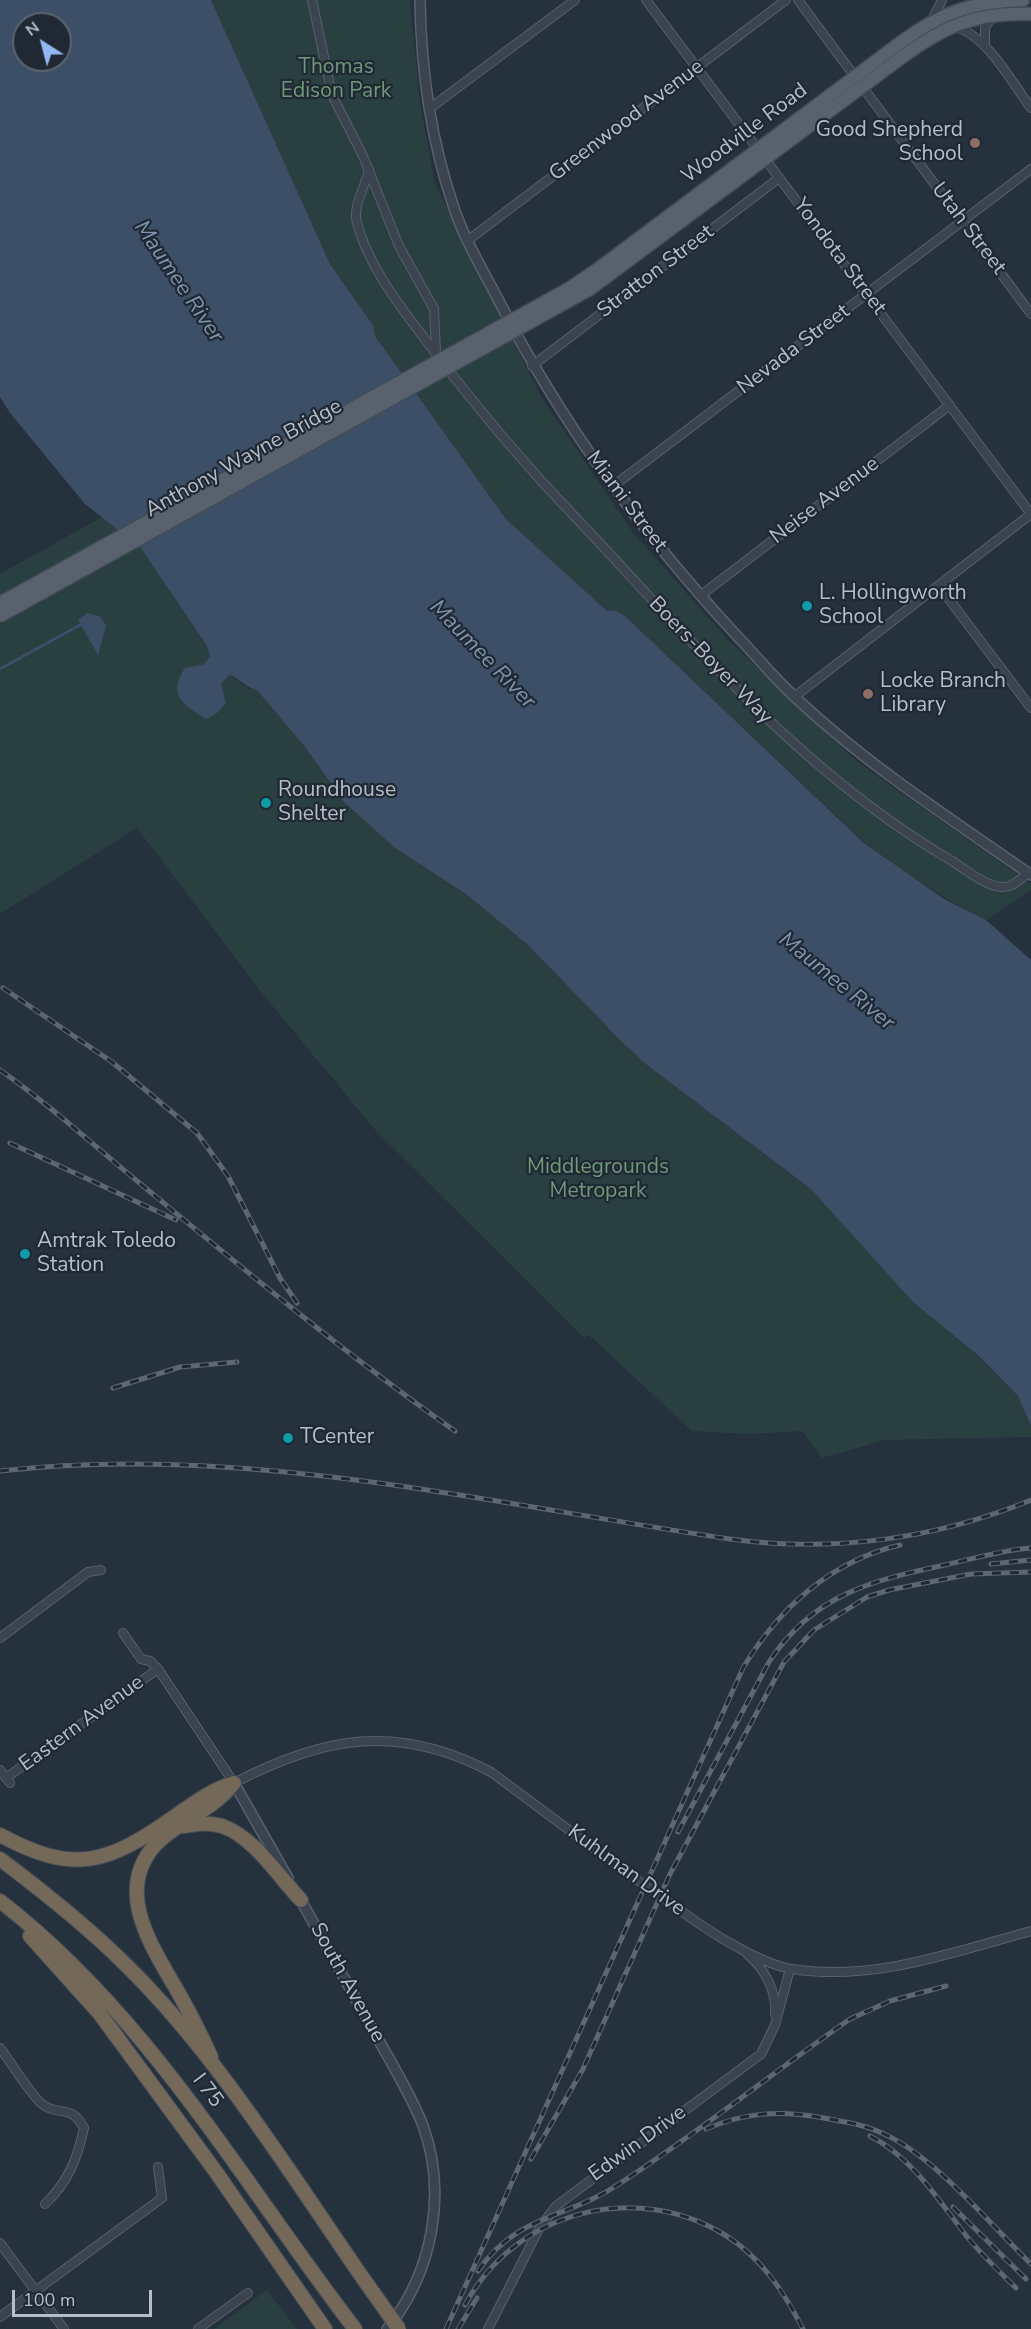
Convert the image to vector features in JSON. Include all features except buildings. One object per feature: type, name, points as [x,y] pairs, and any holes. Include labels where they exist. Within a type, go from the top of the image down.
[{"type":"highway","points":[[219,2073],[197,2026],[151,1946],[140,1918],[136,1897],[139,1872],[156,1844],[221,1800],[234,1784]]},
{"type":"highway","points":[[0,1835],[31,1852],[63,1861],[99,1859],[127,1847],[215,1789],[234,1784]]},
{"type":"highway","points":[[182,1826],[203,1824],[220,1826],[239,1835],[300,1900]]},
{"type":"highway","name":"I 75","points":[[0,1859],[65,1910],[127,1965],[219,2073],[399,2329]]},
{"type":"highway","name":"I 75","points":[[0,1901],[83,1973],[115,2007],[198,2112],[351,2324]]},
{"type":"highway","points":[[0,1908],[64,1971],[100,2013],[325,2329]]},
{"type":"main road","name":"Woodville Road","points":[[504,331],[598,269],[885,62],[932,21],[981,1],[1023,0]]},
{"type":"main road","name":"Woodville Road","points":[[885,62],[951,26],[993,14],[1031,14]]},
{"type":"main road","name":"Anthony Wayne Bridge","points":[[0,603],[504,331]]},
{"type":"main road","name":"Anthony Wayne Bridge","points":[[0,616],[504,331]]},
{"type":"street","name":"Boers-Boyer Way","points":[[312,0],[332,95],[369,169],[399,246],[434,309],[435,343],[441,362]]},
{"type":"street","name":"Miami Street","points":[[420,0],[421,36],[429,110],[454,210],[467,241],[532,366],[612,487],[700,596],[794,697],[954,824],[1030,873]]},
{"type":"street","points":[[429,110],[575,0]]},
{"type":"street","name":"Yondota Street","points":[[646,0],[1031,514]]},
{"type":"street","name":"Greenwood Avenue","points":[[467,241],[786,0]]},
{"type":"street","name":"Utah Street","points":[[798,0],[1031,314]]},
{"type":"street","points":[[932,21],[942,0]]},
{"type":"street","points":[[985,46],[985,28],[993,14]]},
{"type":"street","points":[[951,26],[970,33],[985,46],[1031,108]]},
{"type":"street","name":"Boers-Boyer Way","points":[[369,169],[356,210],[359,231],[403,310],[441,362],[527,467],[684,637],[743,698],[815,764],[882,816],[991,885],[1006,888],[1030,873]]},
{"type":"street","name":"Nevada Street","points":[[612,487],[1031,169]]},
{"type":"street","name":"Stratton Street","points":[[532,366],[779,178]]},
{"type":"street","name":"Neise Avenue","points":[[700,596],[950,405]]},
{"type":"street","points":[[794,697],[1031,514]]},
{"type":"street","points":[[939,586],[1031,708]]},
{"type":"street","points":[[0,1638],[88,1572],[101,1570]]},
{"type":"street","name":"South Avenue","points":[[123,1633],[141,1659],[150,1661],[158,1669],[234,1784],[412,2100],[429,2149],[435,2205],[429,2246],[417,2280],[387,2329]]},
{"type":"street","name":"Eastern Avenue","points":[[0,1770],[8,1781],[158,1669]]},
{"type":"street","name":"Kuhlman Drive","points":[[234,1784],[274,1762],[329,1745],[378,1740],[402,1741],[468,1760],[490,1772],[698,1923],[742,1949],[790,1969],[826,1972],[895,1967],[1031,1931]]},
{"type":"street","points":[[742,1949],[756,1961],[770,1984],[776,2008],[774,2025]]},
{"type":"street","name":"Edwin Drive","points":[[488,2329],[539,2229],[556,2205],[748,2066],[765,2048],[790,1969]]},
{"type":"street","points":[[0,2048],[43,2105],[71,2112],[79,2118],[84,2128],[75,2166],[60,2190],[45,2204]]},
{"type":"street","points":[[0,2318],[162,2198],[158,2167]]},
{"type":"street","points":[[0,2243],[64,2329]]},
{"type":"street","points":[[198,2329],[248,2293]]},
{"type":"green space","name":"Thomas Edison Park","points":[[211,0],[410,0],[420,104],[435,183],[541,397],[632,531],[728,640],[856,761],[1031,884],[1031,890],[986,920],[939,894],[894,864],[865,843],[625,616],[615,610],[607,611],[506,519],[375,336],[373,325],[330,264]]},
{"type":"green space","name":"Middlegrounds Metropark","points":[[102,517],[142,547],[207,646],[210,656],[204,664],[185,668],[226,703],[221,683],[230,675],[249,689],[257,690],[305,747],[344,802],[395,848],[466,894],[528,945],[647,1065],[811,1189],[1018,1396],[1031,1426],[1031,1437],[885,1440],[822,1458],[802,1431],[750,1434],[692,1431],[589,1335],[584,1338],[376,1131],[261,992],[137,828],[0,914],[0,574]]},
{"type":"green space","points":[[267,2290],[297,2329],[214,2329]]},
{"type":"water","name":"Maumee River","points":[[0,0],[211,0],[330,264],[373,325],[375,336],[506,519],[607,611],[615,610],[625,616],[864,843],[944,899],[986,920],[1031,960],[1031,1426],[1018,1396],[979,1356],[913,1302],[811,1189],[647,1065],[528,945],[466,894],[395,848],[344,802],[305,747],[257,690],[230,675],[221,683],[226,703],[217,713],[206,719],[190,709],[180,698],[177,685],[185,668],[204,664],[210,656],[207,646],[141,548],[85,504],[10,413],[0,397]]},
{"type":"water","points":[[88,613],[101,617],[106,626],[98,655],[78,620]]},
{"type":"waterway","points":[[0,669],[80,625]]},
{"type":"railway","points":[[3,988],[112,1062],[197,1133],[228,1176],[280,1278],[297,1303]]},
{"type":"railway","points":[[0,1070],[53,1110],[294,1309],[374,1372],[455,1431]]},
{"type":"railway","points":[[10,1143],[176,1220]]},
{"type":"railway","points":[[113,1388],[180,1367],[237,1362]]},
{"type":"railway","points":[[0,1471],[92,1464],[183,1465],[275,1471],[366,1481],[730,1539],[768,1543],[845,1543],[921,1533],[958,1525],[1031,1500]]},
{"type":"railway","points":[[446,2329],[743,1668],[773,1626],[809,1590],[829,1575],[851,1563],[875,1552],[900,1545]]},
{"type":"railway","points":[[678,1832],[769,1662],[806,1620],[826,1605],[871,1584],[896,1576],[1010,1550],[1031,1548]]},
{"type":"railway","points":[[991,1564],[1031,1560]]},
{"type":"railway","points":[[531,2159],[583,2069],[670,1874],[784,1662],[814,1630],[867,1597],[889,1590],[971,1574],[1031,1572]]},
{"type":"railway","points":[[478,2271],[493,2252],[509,2238],[619,2184],[850,2019],[890,2001],[946,1986]]},
{"type":"railway","points":[[706,2129],[747,2116],[789,2114],[852,2123],[884,2134],[903,2144],[942,2175],[1031,2264]]},
{"type":"railway","points":[[870,2136],[885,2145],[912,2168],[974,2245],[1016,2288]]},
{"type":"railway","points":[[953,2207],[1026,2279]]},
{"type":"railway","points":[[465,2305],[487,2273],[514,2247],[546,2227],[580,2214],[616,2208],[653,2210],[690,2218],[738,2244],[771,2277],[803,2329]]},
{"type":"railway","points":[[458,2329],[477,2298]]},
{"type":"place","name":"Good Shepherd School","points":[[975,143]]},
{"type":"place","name":"L. Hollingworth School","points":[[807,606]]},
{"type":"place","name":"Locke Branch Library","points":[[868,694]]},
{"type":"place","name":"Roundhouse Shelter","points":[[266,803]]},
{"type":"place","name":"Amtrak Toledo Station","points":[[25,1254]]},
{"type":"place","name":"TCenter","points":[[288,1438]]}]
